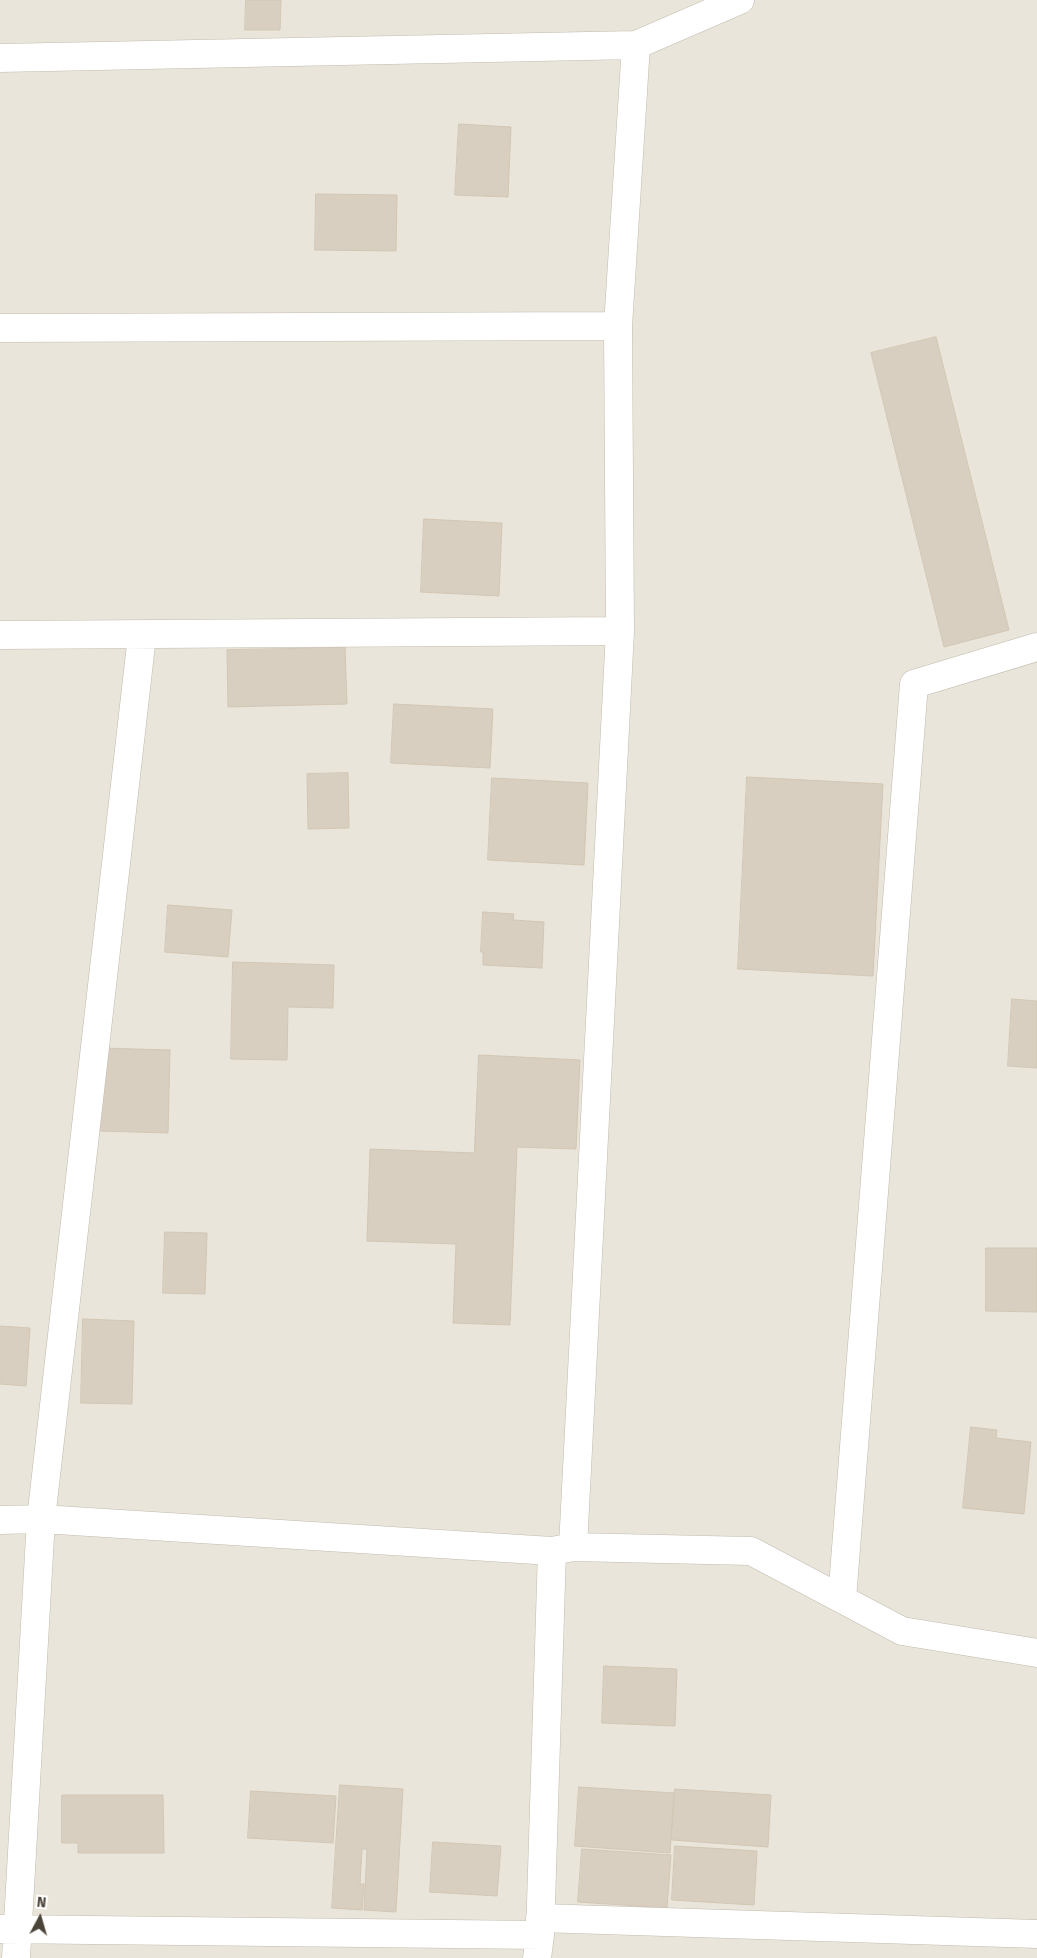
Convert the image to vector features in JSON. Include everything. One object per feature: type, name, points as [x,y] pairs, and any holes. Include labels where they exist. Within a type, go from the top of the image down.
[{"type":"street","points":[[0,58],[636,46],[740,0]]},
{"type":"street","points":[[539,1937],[620,631],[618,326],[636,46]]},
{"type":"street","points":[[0,328],[618,326]]},
{"type":"street","points":[[0,635],[142,636],[620,631]]},
{"type":"street","points":[[16,1958],[8,1929],[41,1519],[142,636]]},
{"type":"street","points":[[842,1599],[914,684],[1037,647]]},
{"type":"street","points":[[0,1520],[41,1519],[562,1549],[751,1551],[902,1631],[1037,1653]]},
{"type":"street","points":[[8,1929],[539,1937],[1037,1934]]},
{"type":"shaded area","points":[[0,0],[1037,0],[1037,1958],[0,1958]]},
{"type":"building","points":[[246,0],[281,0],[280,30],[245,30]]},
{"type":"building","points":[[459,124],[511,127],[508,197],[455,195]]},
{"type":"building","points":[[316,194],[397,195],[396,251],[315,250]]},
{"type":"building","points":[[936,337],[1009,630],[944,647],[871,353]]},
{"type":"building","points":[[424,519],[502,523],[499,596],[421,592]]},
{"type":"building","points":[[345,648],[347,704],[228,707],[227,650]]},
{"type":"building","points":[[394,704],[493,709],[490,768],[391,763]]},
{"type":"building","points":[[348,773],[349,828],[308,829],[307,774]]},
{"type":"building","points":[[747,777],[883,784],[873,976],[738,969]]},
{"type":"building","points":[[492,778],[588,783],[584,865],[488,860]]},
{"type":"building","points":[[168,905],[232,910],[228,957],[165,952]]},
{"type":"building","points":[[483,912],[514,914],[513,920],[544,922],[542,968],[483,965],[483,952],[481,952]]},
{"type":"building","points":[[233,962],[334,965],[333,1008],[288,1007],[287,1060],[231,1059]]},
{"type":"building","points":[[1012,999],[1037,1001],[1037,1068],[1008,1066]]},
{"type":"building","points":[[102,1048],[170,1050],[168,1133],[100,1131]]},
{"type":"building","points":[[479,1055],[580,1060],[576,1149],[517,1147],[510,1325],[453,1323],[456,1244],[367,1241],[370,1149],[474,1153]]},
{"type":"building","points":[[165,1232],[207,1233],[205,1294],[163,1293]]},
{"type":"building","points":[[986,1248],[1037,1248],[1037,1312],[986,1311]]},
{"type":"building","points":[[83,1319],[134,1321],[132,1404],[81,1403]]},
{"type":"building","points":[[0,1326],[30,1328],[26,1386],[0,1384]]},
{"type":"building","points":[[971,1427],[997,1430],[996,1438],[1031,1442],[1024,1514],[963,1508]]},
{"type":"building","points":[[604,1666],[677,1669],[675,1726],[602,1723]]},
{"type":"building","points":[[340,1785],[403,1789],[396,1912],[364,1910],[367,1849],[362,1849],[360,1884],[364,1884],[362,1910],[332,1908]]},
{"type":"building","points":[[579,1787],[674,1793],[670,1853],[575,1846]]},
{"type":"building","points":[[675,1789],[771,1795],[768,1847],[672,1840]]},
{"type":"building","points":[[251,1791],[336,1796],[333,1843],[248,1838]]},
{"type":"building","points":[[62,1795],[163,1795],[164,1853],[78,1853],[78,1843],[62,1843]]},
{"type":"building","points":[[433,1842],[501,1846],[497,1896],[430,1892]]},
{"type":"building","points":[[675,1846],[757,1851],[754,1905],[672,1900]]},
{"type":"building","points":[[582,1849],[671,1855],[667,1908],[578,1902]]}]
